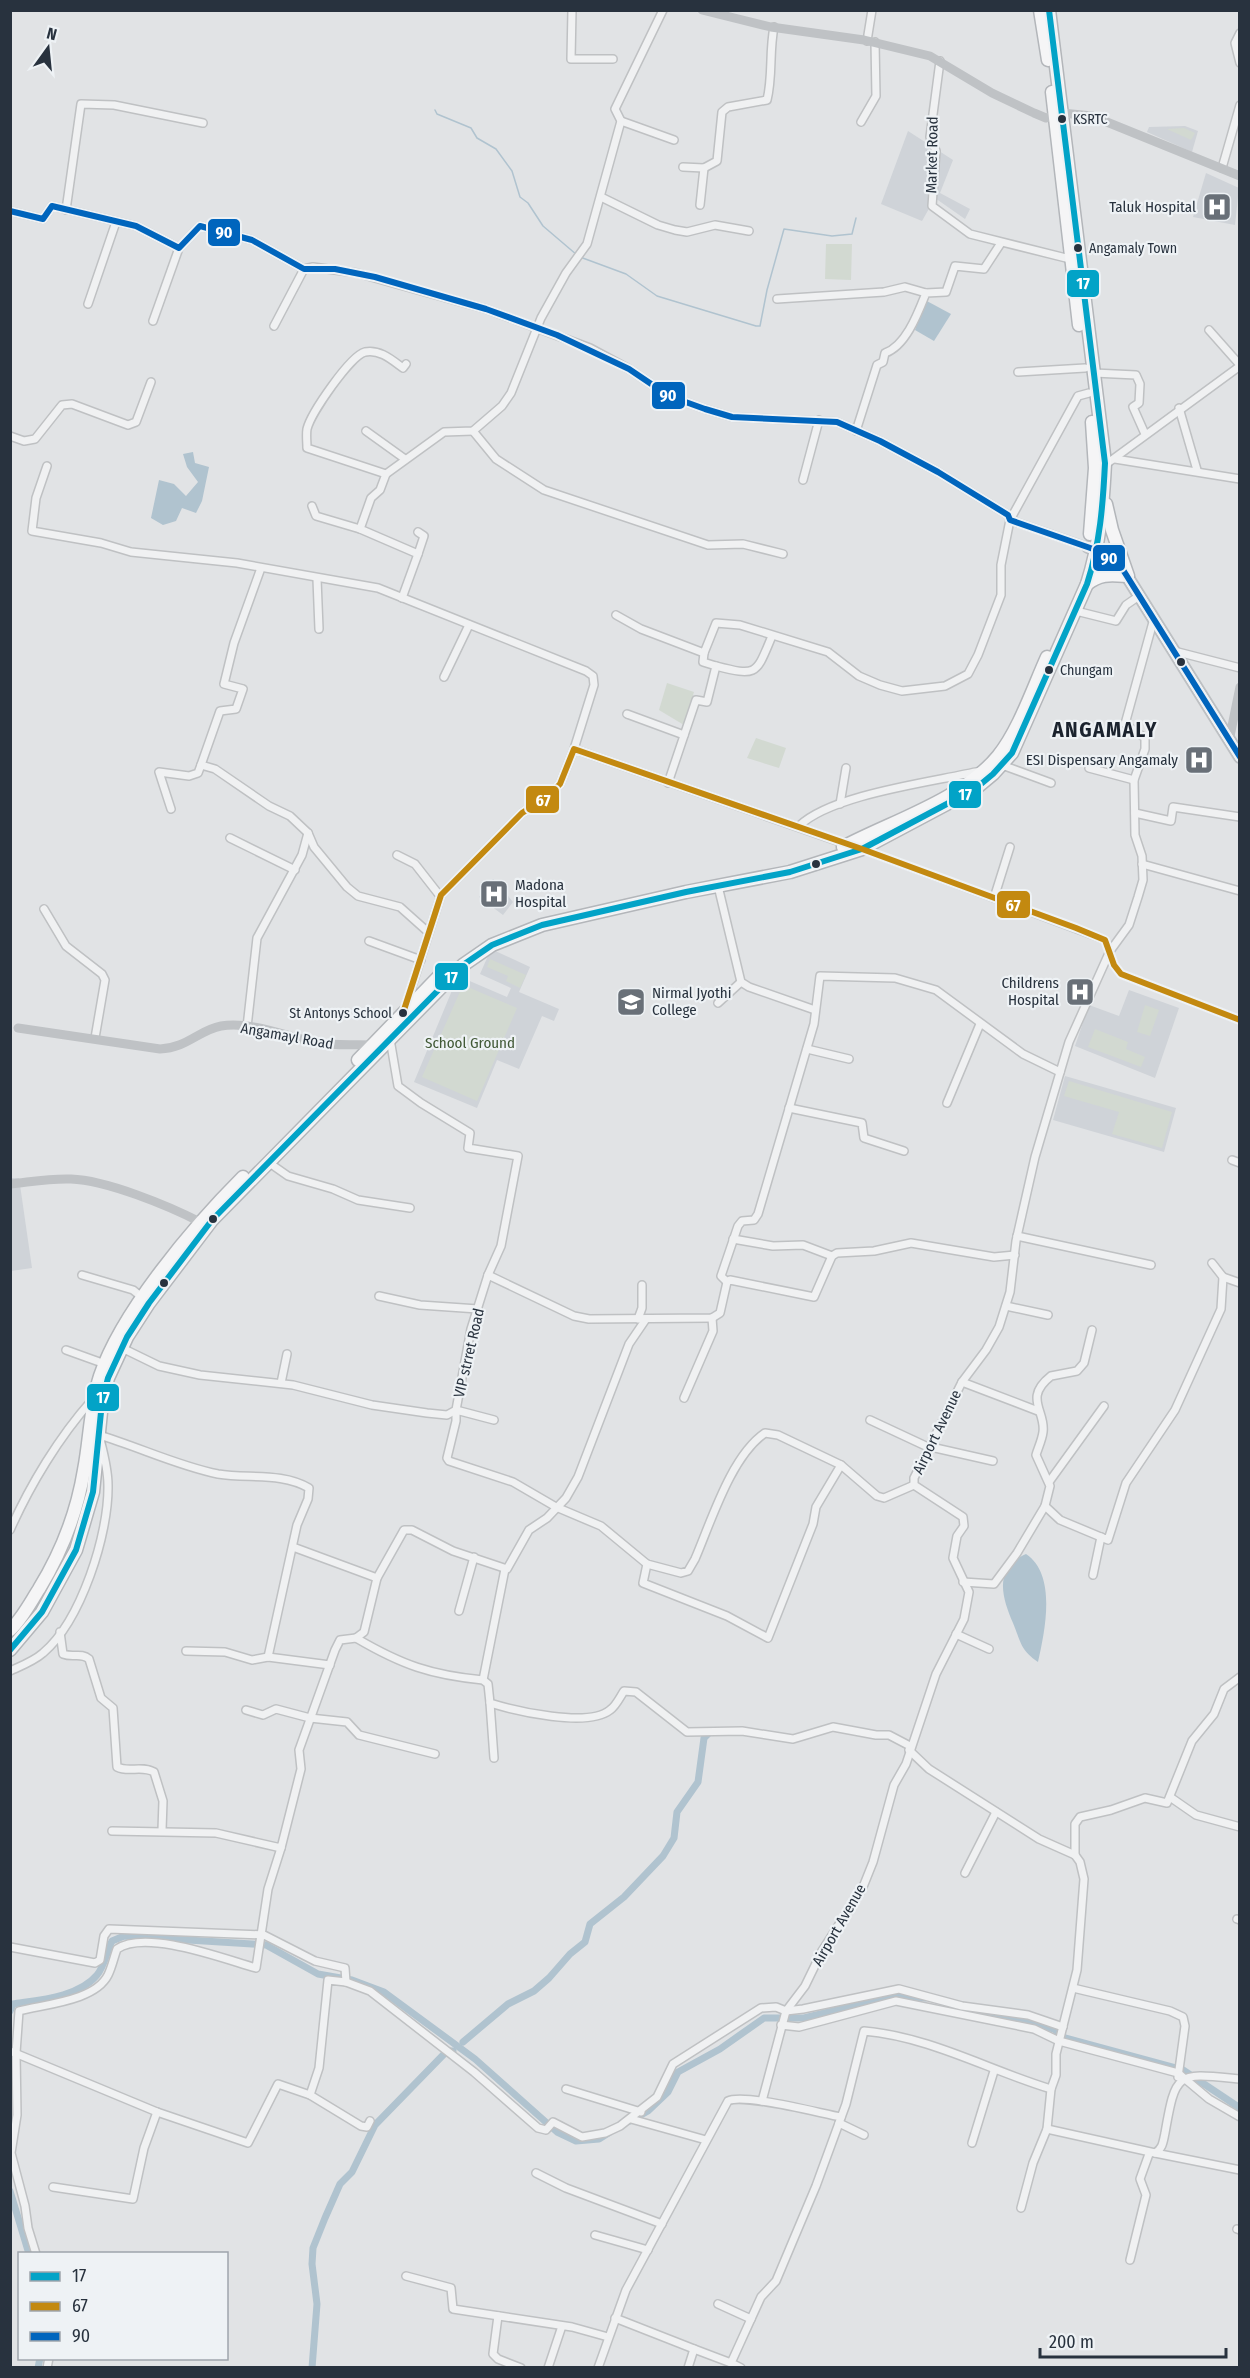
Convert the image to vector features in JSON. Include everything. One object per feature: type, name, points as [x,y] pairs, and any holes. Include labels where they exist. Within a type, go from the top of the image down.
[{"type":"highway","points":[[10,1650],[42,1612],[63,1576],[85,1525],[94,1398],[117,1337],[213,1220],[381,1044],[403,1013],[456,961],[484,941],[518,925],[662,889],[796,862],[848,845],[943,797],[985,770],[1005,746],[1092,551],[1095,468],[1089,393],[1090,370],[1057,115],[1040,10]]},
{"type":"highway","points":[[10,1630],[53,1564],[87,1492],[108,1378],[146,1301],[200,1222],[453,974],[492,945],[558,921],[790,872],[862,849],[961,798],[1002,765],[1018,739],[1087,584],[1110,462],[1090,370],[1070,259],[1049,10]]},
{"type":"highway","points":[[1087,584],[1094,578],[1110,574],[1128,576],[1112,530],[1105,496]]},
{"type":"main road","points":[[702,10],[774,27],[871,41],[940,62],[1019,107],[1046,117],[1092,116],[1114,123],[1239,176]]},
{"type":"main road","points":[[1092,551],[1128,576],[1153,622],[1239,757]]},
{"type":"main road","points":[[1229,741],[1239,687]]},
{"type":"main road","points":[[862,849],[1105,940],[1121,974],[1239,1020]]},
{"type":"main road","name":"Angamayl Road","points":[[18,1028],[171,1048],[221,1026],[247,1027],[340,1046],[381,1044]]},
{"type":"main road","points":[[10,1184],[56,1179],[88,1181],[183,1213],[200,1222]]},
{"type":"street","points":[[572,10],[571,58],[613,59]]},
{"type":"street","points":[[360,529],[372,498],[380,490],[386,474],[444,432],[473,431],[502,405],[511,393],[537,330],[566,273],[587,244],[602,197],[621,121],[615,109],[663,10]]},
{"type":"street","points":[[861,122],[876,96],[871,41],[872,10]]},
{"type":"street","points":[[683,167],[704,168],[717,160],[722,112],[728,107],[767,100],[771,84],[770,51],[774,27]]},
{"type":"street","points":[[1239,33],[1235,43],[1239,63]]},
{"type":"street","name":"Market Road","points":[[940,62],[930,137],[936,151],[932,206],[970,234],[1070,259]]},
{"type":"street","points":[[66,210],[81,104],[114,105],[203,123]]},
{"type":"street","points":[[1222,168],[1239,105]]},
{"type":"street","points":[[621,121],[674,140]]},
{"type":"street","points":[[700,205],[704,168]]},
{"type":"street","points":[[602,197],[658,225],[675,230],[687,232],[715,225],[749,231]]},
{"type":"street","points":[[10,211],[43,219],[52,206],[136,226],[180,248]]},
{"type":"street","points":[[88,304],[116,222]]},
{"type":"street","points":[[153,321],[180,248],[200,226],[252,240],[304,268],[312,267],[366,275],[486,309],[590,348],[629,369],[669,396],[705,409],[732,417],[837,422],[938,472],[1008,515],[1010,520],[1092,551]]},
{"type":"street","points":[[777,299],[884,292],[905,287],[926,293],[946,292],[955,266],[984,269],[1000,243]]},
{"type":"street","points":[[274,326],[304,268]]},
{"type":"street","points":[[856,431],[876,365],[883,362],[885,353],[896,348],[911,328],[926,293]]},
{"type":"street","points":[[1110,462],[1239,365],[1209,330]]},
{"type":"street","points":[[386,474],[306,448],[308,429],[316,409],[357,355],[368,352],[383,354],[403,368],[406,364]]},
{"type":"street","points":[[1018,372],[1090,370],[1136,375],[1140,384],[1139,403],[1133,407],[1145,434]]},
{"type":"street","points":[[10,436],[24,441],[35,439],[62,405],[72,404],[128,425],[136,422],[151,382]]},
{"type":"street","points":[[772,636],[759,667],[752,671],[743,673],[703,662],[704,653],[716,623],[740,625],[828,652],[859,676],[880,685],[903,690],[945,686],[968,674],[992,623],[1000,595],[1003,547],[1010,520],[1078,396],[1089,393]]},
{"type":"street","points":[[1179,408],[1197,470]]},
{"type":"street","points":[[803,480],[819,420]]},
{"type":"street","points":[[366,431],[405,459]]},
{"type":"street","points":[[473,431],[496,459],[544,490],[708,544],[743,544],[783,554]]},
{"type":"street","points":[[1110,462],[1197,470],[1239,478]]},
{"type":"street","points":[[48,466],[36,498],[32,531],[101,543],[131,552],[261,568],[378,588],[586,671],[593,676],[594,685],[574,749],[560,784],[547,797],[522,813],[440,896],[403,1013]]},
{"type":"street","points":[[312,507],[316,516],[360,529],[418,554]]},
{"type":"street","points":[[402,597],[424,536],[418,532]]},
{"type":"street","points":[[171,810],[159,772],[189,776],[198,773],[220,711],[236,709],[243,689],[224,684],[234,643],[261,568]]},
{"type":"street","points":[[317,579],[319,629]]},
{"type":"street","points":[[1076,611],[1116,621],[1126,605],[1139,596]]},
{"type":"street","points":[[616,615],[641,629],[704,653]]},
{"type":"street","points":[[1089,768],[1134,780],[1145,749],[1145,738],[1125,724],[1153,622]]},
{"type":"street","points":[[444,677],[469,625]]},
{"type":"street","points":[[1171,650],[1239,668]]},
{"type":"street","points":[[668,783],[696,700],[707,702],[716,666]]},
{"type":"street","points":[[627,714],[684,735]]},
{"type":"street","points":[[574,749],[862,849]]},
{"type":"street","points":[[201,765],[215,768],[269,806],[290,816],[308,833],[314,847],[347,887],[358,896],[400,907],[428,932]]},
{"type":"street","points":[[1002,765],[1051,783]]},
{"type":"street","points":[[840,804],[846,768]]},
{"type":"street","points":[[799,826],[811,814],[875,793],[985,770]]},
{"type":"street","name":"Airport Avenue","points":[[762,2101],[786,2012],[805,1986],[822,1951],[863,1887],[873,1862],[894,1785],[906,1764],[936,1674],[964,1619],[969,1592],[953,1558],[955,1544],[964,1526],[963,1517],[914,1485],[914,1478],[962,1382],[986,1350],[999,1327],[1010,1292],[1017,1236],[1035,1157],[1069,1042],[1110,951],[1129,925],[1143,880],[1142,864],[1135,835],[1134,780]]},
{"type":"street","points":[[1135,813],[1171,821],[1173,807],[1239,817]]},
{"type":"street","points":[[247,1027],[257,938],[295,870],[308,833]]},
{"type":"street","points":[[230,838],[295,870]]},
{"type":"street","points":[[994,898],[1010,847]]},
{"type":"street","points":[[398,855],[415,864],[440,896]]},
{"type":"street","points":[[1142,864],[1239,891]]},
{"type":"street","points":[[718,886],[737,974],[741,982],[749,987],[815,1010]]},
{"type":"street","points":[[44,909],[66,946],[96,968],[105,980],[95,1038]]},
{"type":"street","points":[[369,941],[421,960]]},
{"type":"street","points":[[727,1282],[722,1276],[740,1223],[754,1220],[758,1214],[807,1049],[820,976],[895,978],[936,990],[1023,1054],[1060,1072]]},
{"type":"street","points":[[718,1003],[741,982]]},
{"type":"street","points":[[947,1103],[980,1024]]},
{"type":"street","name":"VIP strret Road","points":[[122,1348],[159,1366],[200,1376],[281,1383],[405,1410],[447,1415],[456,1410],[478,1309],[488,1275],[501,1246],[518,1156],[468,1148],[470,1133],[420,1103],[398,1086],[381,1044]]},
{"type":"street","points":[[807,1049],[849,1059]]},
{"type":"street","points":[[789,1108],[862,1123],[864,1138],[904,1151]]},
{"type":"street","points":[[268,1162],[288,1176],[333,1189],[358,1200],[410,1208]]},
{"type":"street","points":[[1017,1236],[1150,1265]]},
{"type":"street","points":[[734,1239],[773,1246],[802,1245],[832,1256],[880,1251],[911,1243],[994,1257],[1015,1255]]},
{"type":"street","points":[[727,1282],[735,1280],[812,1298],[832,1256]]},
{"type":"street","points":[[1212,1263],[1223,1277],[1239,1283]]},
{"type":"street","points":[[82,1275],[133,1290],[146,1301]]},
{"type":"street","points":[[488,1275],[574,1316],[638,1319],[712,1318],[720,1313],[727,1282]]},
{"type":"street","points":[[1045,1506],[1060,1520],[1108,1540],[1126,1483],[1175,1410],[1221,1309],[1223,1277]]},
{"type":"street","points":[[638,1319],[642,1308],[642,1285]]},
{"type":"street","points":[[379,1296],[420,1305],[478,1309]]},
{"type":"street","points":[[1006,1306],[1048,1315]]},
{"type":"street","points":[[684,1398],[713,1331],[712,1318]]},
{"type":"street","points":[[483,1680],[505,1569],[529,1530],[547,1518],[566,1498],[578,1477],[629,1344],[646,1319]]},
{"type":"street","points":[[1048,1482],[1036,1455],[1044,1430],[1037,1399],[1046,1380],[1052,1376],[1077,1371],[1084,1363],[1092,1330]]},
{"type":"street","points":[[66,1350],[105,1364]]},
{"type":"street","points":[[281,1383],[287,1354]]},
{"type":"street","points":[[962,1382],[1038,1411]]},
{"type":"street","points":[[10,1530],[24,1499],[78,1416],[94,1398]]},
{"type":"street","points":[[963,1582],[994,1584],[1017,1553],[1045,1506],[1048,1482],[1104,1406]]},
{"type":"street","points":[[494,1420],[456,1410],[456,1421],[447,1458],[449,1461],[513,1482],[556,1507],[601,1526],[647,1564],[681,1573],[688,1571],[732,1475],[756,1439],[765,1433],[778,1435],[841,1465],[871,1492],[884,1498],[914,1485]]},
{"type":"street","points":[[870,1420],[931,1447],[993,1461]]},
{"type":"street","points":[[10,1671],[44,1653],[60,1632],[92,1572],[101,1540],[108,1485],[99,1435],[210,1472],[272,1477],[306,1486],[310,1491],[299,1518],[268,1657]]},
{"type":"street","points":[[647,1564],[643,1583],[727,1616],[768,1638],[813,1524],[816,1507],[841,1465]]},
{"type":"street","points":[[36,2252],[11,2153],[13,2052],[19,2010],[56,2004],[97,1989],[108,1975],[117,1949],[121,1946],[144,1942],[163,1943],[256,1968],[268,1889],[301,1769],[299,1750],[340,1640],[356,1638],[364,1632],[377,1578],[404,1530],[412,1530],[453,1551],[505,1569]]},
{"type":"street","points":[[1093,1575],[1101,1537]]},
{"type":"street","points":[[293,1547],[377,1578]]},
{"type":"street","points":[[459,1611],[474,1557]]},
{"type":"street","points":[[60,1632],[63,1654],[69,1656],[81,1654],[89,1659],[101,1698],[113,1708],[117,1767],[122,1770],[143,1767],[154,1772],[163,1801],[162,1830]]},
{"type":"street","points":[[956,1634],[990,1649]]},
{"type":"street","points":[[356,1638],[384,1654],[423,1671],[483,1680],[488,1684],[494,1758]]},
{"type":"street","points":[[186,1651],[225,1652],[257,1660],[268,1657],[330,1665]]},
{"type":"street","points":[[1075,1855],[1075,1824],[1080,1817],[1111,1810],[1145,1798],[1165,1804],[1170,1797],[1192,1741],[1214,1714],[1224,1689],[1239,1677]]},
{"type":"street","points":[[490,1703],[546,1716],[583,1719],[598,1717],[611,1710],[624,1691],[636,1692],[687,1732],[742,1731],[793,1739],[833,1727],[876,1735],[889,1735],[910,1748],[929,1769],[1050,1845],[1075,1855],[1080,1862],[1084,1879],[1081,1933],[1073,1988],[1059,2040],[1047,2129],[1033,2163],[1020,2208]]},
{"type":"street","points":[[246,1710],[263,1715],[276,1709],[310,1718],[347,1722],[359,1735],[435,1754]]},
{"type":"street","points":[[1170,1797],[1196,1815],[1239,1827]]},
{"type":"street","points":[[965,1873],[996,1812]]},
{"type":"street","points":[[112,1831],[162,1830],[237,1836],[281,1848]]},
{"type":"street","points":[[10,1947],[95,1963],[100,1960],[104,1936],[109,1929],[261,1935],[278,1940],[315,1961],[345,1968],[346,1978]]},
{"type":"street","points":[[310,2095],[319,2068],[328,1980],[346,1978],[370,1992],[444,2049],[538,2128],[549,2126],[582,2137],[605,2133],[641,2112],[657,2097],[669,2070],[680,2059],[756,2009],[776,2007],[786,2012],[899,1989],[962,2006],[1028,2015],[1062,2028]]},
{"type":"street","points":[[1073,1988],[1170,2011],[1183,2017],[1185,2026],[1180,2063],[1183,2076],[1209,2099],[1239,2117]]},
{"type":"street","points":[[782,2023],[799,2027],[896,2001],[1035,2029],[1059,2040],[1183,2076],[1202,2075],[1239,2079]]},
{"type":"street","points":[[731,2363],[761,2297],[779,2274],[840,2120],[864,2031],[895,2034],[941,2047],[994,2071],[1051,2090]]},
{"type":"street","points":[[13,2052],[157,2112],[248,2143],[278,2084],[310,2095],[361,2126],[367,2127],[370,2121]]},
{"type":"street","points":[[972,2143],[994,2071]]},
{"type":"street","points":[[1131,2260],[1146,2195],[1140,2179],[1152,2154],[1163,2142],[1172,2094],[1183,2076]]},
{"type":"street","points":[[566,2089],[641,2112]]},
{"type":"street","points":[[598,2367],[615,2318],[648,2250],[728,2101],[736,2098],[762,2101],[840,2120],[864,2135]]},
{"type":"street","points":[[53,2187],[133,2199],[144,2148],[157,2112]]},
{"type":"street","points":[[631,2119],[706,2140]]},
{"type":"street","points":[[1047,2129],[1152,2154],[1239,2170]]},
{"type":"street","points":[[536,2173],[566,2188],[662,2224]]},
{"type":"street","points":[[595,2235],[648,2250]]},
{"type":"street","points":[[406,2276],[451,2288],[453,2309],[562,2326],[608,2337]]},
{"type":"street","points":[[718,2304],[751,2319]]},
{"type":"street","points":[[498,2316],[493,2354],[498,2360],[521,2367]]},
{"type":"street","points":[[615,2318],[741,2367]]},
{"type":"street","points":[[548,2367],[562,2326]]},
{"type":"street","points":[[688,2367],[693,2349]]},
{"type":"shaded area","points":[[1185,126],[1198,131],[1192,152],[1147,132],[1149,127]]},
{"type":"shaded area","points":[[908,131],[953,160],[940,193],[970,209],[965,219],[935,198],[922,221],[881,204]]},
{"type":"shaded area","points":[[1206,173],[1239,188],[1235,225],[1193,217]]},
{"type":"shaded area","name":"Madona Hospital","points":[[493,879],[505,888],[504,891],[513,902],[503,915],[479,897]]},
{"type":"shaded area","points":[[491,949],[530,967],[519,992],[559,1009],[554,1021],[542,1016],[519,1069],[497,1060],[477,1108],[414,1082],[458,976],[507,997],[511,988],[480,974]]},
{"type":"shaded area","points":[[1129,990],[1179,1008],[1155,1078],[1075,1046],[1089,1005],[1119,1016]]},
{"type":"shaded area","points":[[1065,1076],[1176,1108],[1164,1152],[1053,1120]]},
{"type":"shaded area","points":[[10,1178],[19,1178],[32,1268],[11,1271]]},
{"type":"green space","points":[[1184,128],[1195,133],[1191,140],[1167,129]]},
{"type":"green space","points":[[826,244],[852,244],[851,280],[825,279]]},
{"type":"green space","points":[[667,683],[694,692],[684,725],[659,710]]},
{"type":"green space","points":[[756,738],[786,748],[779,768],[747,758]]},
{"type":"green space","points":[[490,959],[526,975],[520,988],[506,981],[508,976],[487,967]]},
{"type":"green space","name":"School Ground","points":[[463,985],[517,1008],[477,1101],[422,1077]]},
{"type":"green space","points":[[1145,1005],[1159,1010],[1150,1036],[1137,1032]]},
{"type":"green space","points":[[1095,1029],[1128,1042],[1126,1049],[1145,1057],[1141,1067],[1088,1047]]},
{"type":"green space","points":[[1069,1081],[1172,1112],[1162,1148],[1112,1134],[1119,1112],[1064,1096]]},
{"type":"water","points":[[925,300],[951,314],[934,341],[915,330]]},
{"type":"water","points":[[193,452],[195,463],[209,467],[202,501],[196,513],[182,508],[176,521],[163,525],[151,518],[159,480],[174,484],[186,496],[198,482],[187,467],[183,454]]},
{"type":"water","points":[[1026,1554],[1036,1563],[1045,1589],[1045,1619],[1038,1662],[1022,1645],[1004,1594],[1004,1575],[1008,1567]]},
{"type":"waterway","points":[[435,110],[437,114],[471,128],[477,138],[496,149],[512,171],[520,197],[528,203],[543,226],[577,255]]},
{"type":"waterway","points":[[580,257],[626,274],[657,296],[760,326],[767,290],[784,229],[832,236],[852,234],[856,218]]},
{"type":"waterway","points":[[463,2042],[508,2004],[534,1991],[549,1978],[570,1954],[585,1942],[590,1924],[624,1897],[663,1856],[674,1838],[677,1812],[698,1782],[704,1738],[709,1733]]},
{"type":"waterway","points":[[10,2011],[13,2004],[46,1999],[80,1988],[97,1975],[112,1941],[124,1936],[266,1945],[318,1974],[352,1980],[384,1992],[475,2059],[557,2132],[576,2141],[599,2139],[610,2132]]},
{"type":"waterway","points":[[630,2121],[648,2111],[668,2092],[678,2072],[720,2049],[764,2018],[804,2018],[895,1996],[925,1998]]},
{"type":"waterway","points":[[974,2010],[1054,2029],[1065,2038],[1183,2070],[1240,2108]]},
{"type":"waterway","points":[[312,2368],[317,2304],[312,2264],[313,2248],[340,2184],[352,2172],[375,2125],[447,2051],[453,2051]]},
{"type":"waterway","points":[[10,2191],[28,2252]]},
{"type":"waterway","points":[[38,2368],[40,2360]]},
{"type":"transit line","name":"17","points":[[10,1650],[42,1612],[76,1550],[93,1492],[102,1402],[108,1378],[127,1337],[149,1303],[212,1220],[463,965],[492,945],[542,925],[686,892],[790,872],[862,849],[975,789],[993,774],[1012,753],[1087,584],[1100,524],[1105,463],[1049,10]]},
{"type":"transit line","name":"90","points":[[10,211],[43,219],[52,206],[136,226],[179,248],[200,226],[252,240],[304,269],[335,269],[375,277],[486,309],[557,335],[629,369],[669,396],[705,409],[732,417],[837,422],[880,441],[938,472],[1008,515],[1010,520],[1096,550],[1120,565],[1240,757]]},
{"type":"transit line","name":"67","points":[[403,1013],[441,895],[522,813],[547,797],[560,784],[574,749],[862,849],[1076,928],[1105,940],[1114,965],[1121,974],[1240,1020]]},
{"type":"place","name":"KSRTC","points":[[1062,119]]},
{"type":"place","name":"Taluk Hospital","points":[[1217,207]]},
{"type":"place","name":"Angamaly Town","points":[[1078,248]]},
{"type":"place","name":"Chungam","points":[[1049,670]]},
{"type":"place","name":"ESI Dispensary Angamaly","points":[[1199,760]]},
{"type":"place","name":"Madona Hospital","points":[[494,894]]},
{"type":"place","name":"Childrens Hospital","points":[[1080,992]]},
{"type":"place","name":"Nirmal Jyothi College","points":[[631,1002]]},
{"type":"place","name":"St Antonys School","points":[[403,1013]]},
{"type":"district","name":"ANGAMALY","points":[[1105,730]]}]
